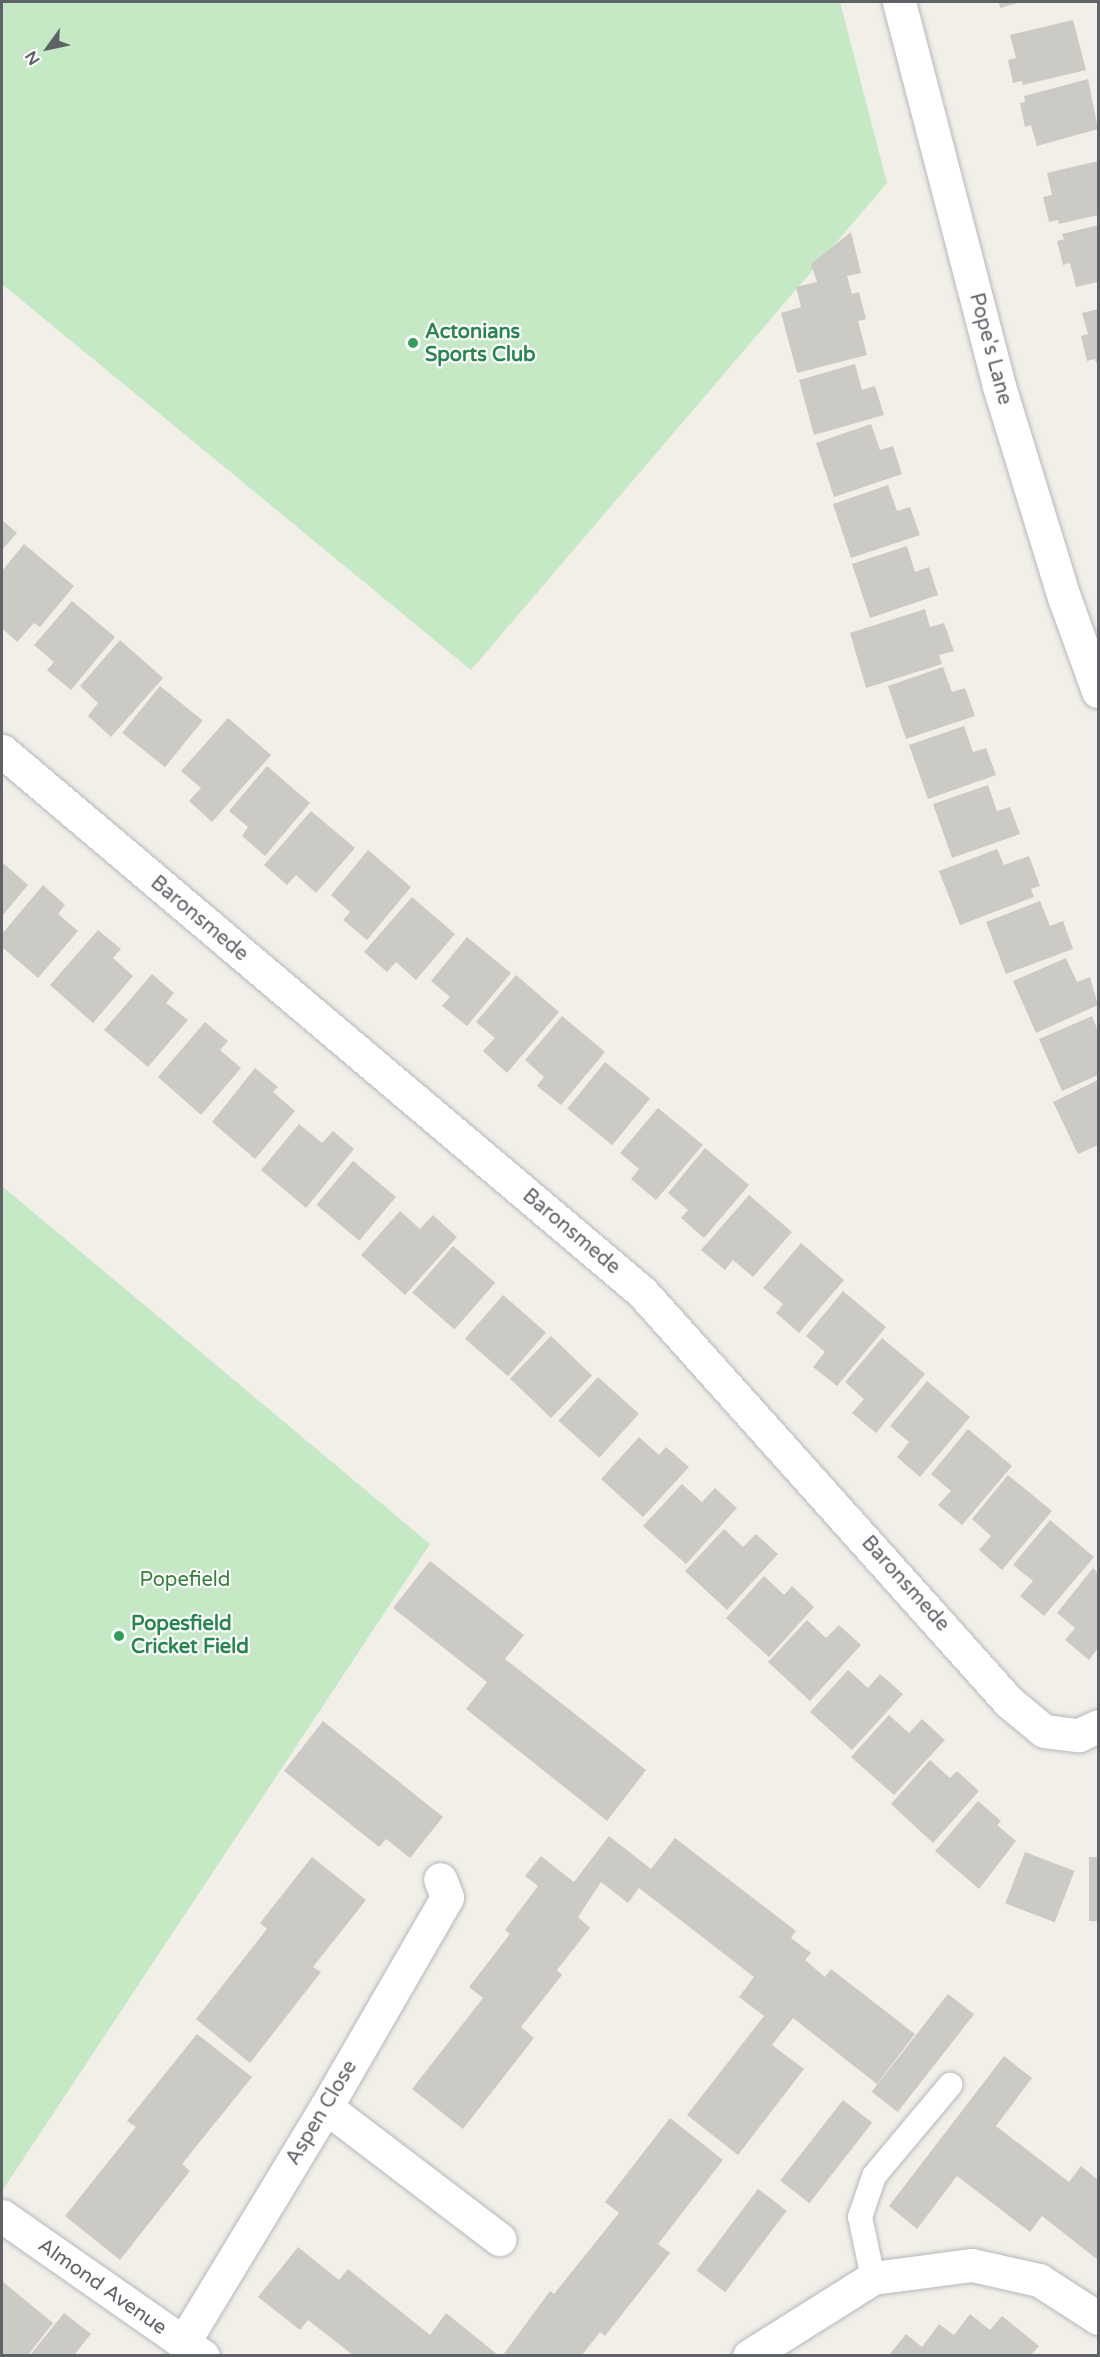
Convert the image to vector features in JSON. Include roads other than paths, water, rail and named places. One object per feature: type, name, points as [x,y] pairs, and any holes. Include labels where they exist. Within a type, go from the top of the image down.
[{"type":"street","name":"Pope's Lane","points":[[899,2],[999,386],[1065,600],[1098,691]]},
{"type":"street","name":"Baronsmede","points":[[2,751],[642,1292],[1009,1702],[1044,1731],[1079,1735],[1098,1726]]},
{"type":"street","name":"Aspen Close","points":[[193,2349],[326,2107],[447,1897],[440,1879]]},
{"type":"street","points":[[326,2107],[499,2239]]},
{"type":"street","name":"Almond Avenue","points":[[2,2216],[193,2349]]},
{"type":"street","points":[[749,2355],[873,2278],[972,2265],[1040,2280],[1098,2318]]},
{"type":"lane","points":[[873,2278],[860,2217],[874,2176],[950,2085]]},
{"type":"place","name":"Actonians Sports Club","points":[[413,343]]},
{"type":"place","name":"Popesfield Cricket Field","points":[[119,1636]]},
{"type":"park label","name":"Popefield","points":[[185,1580]]}]
